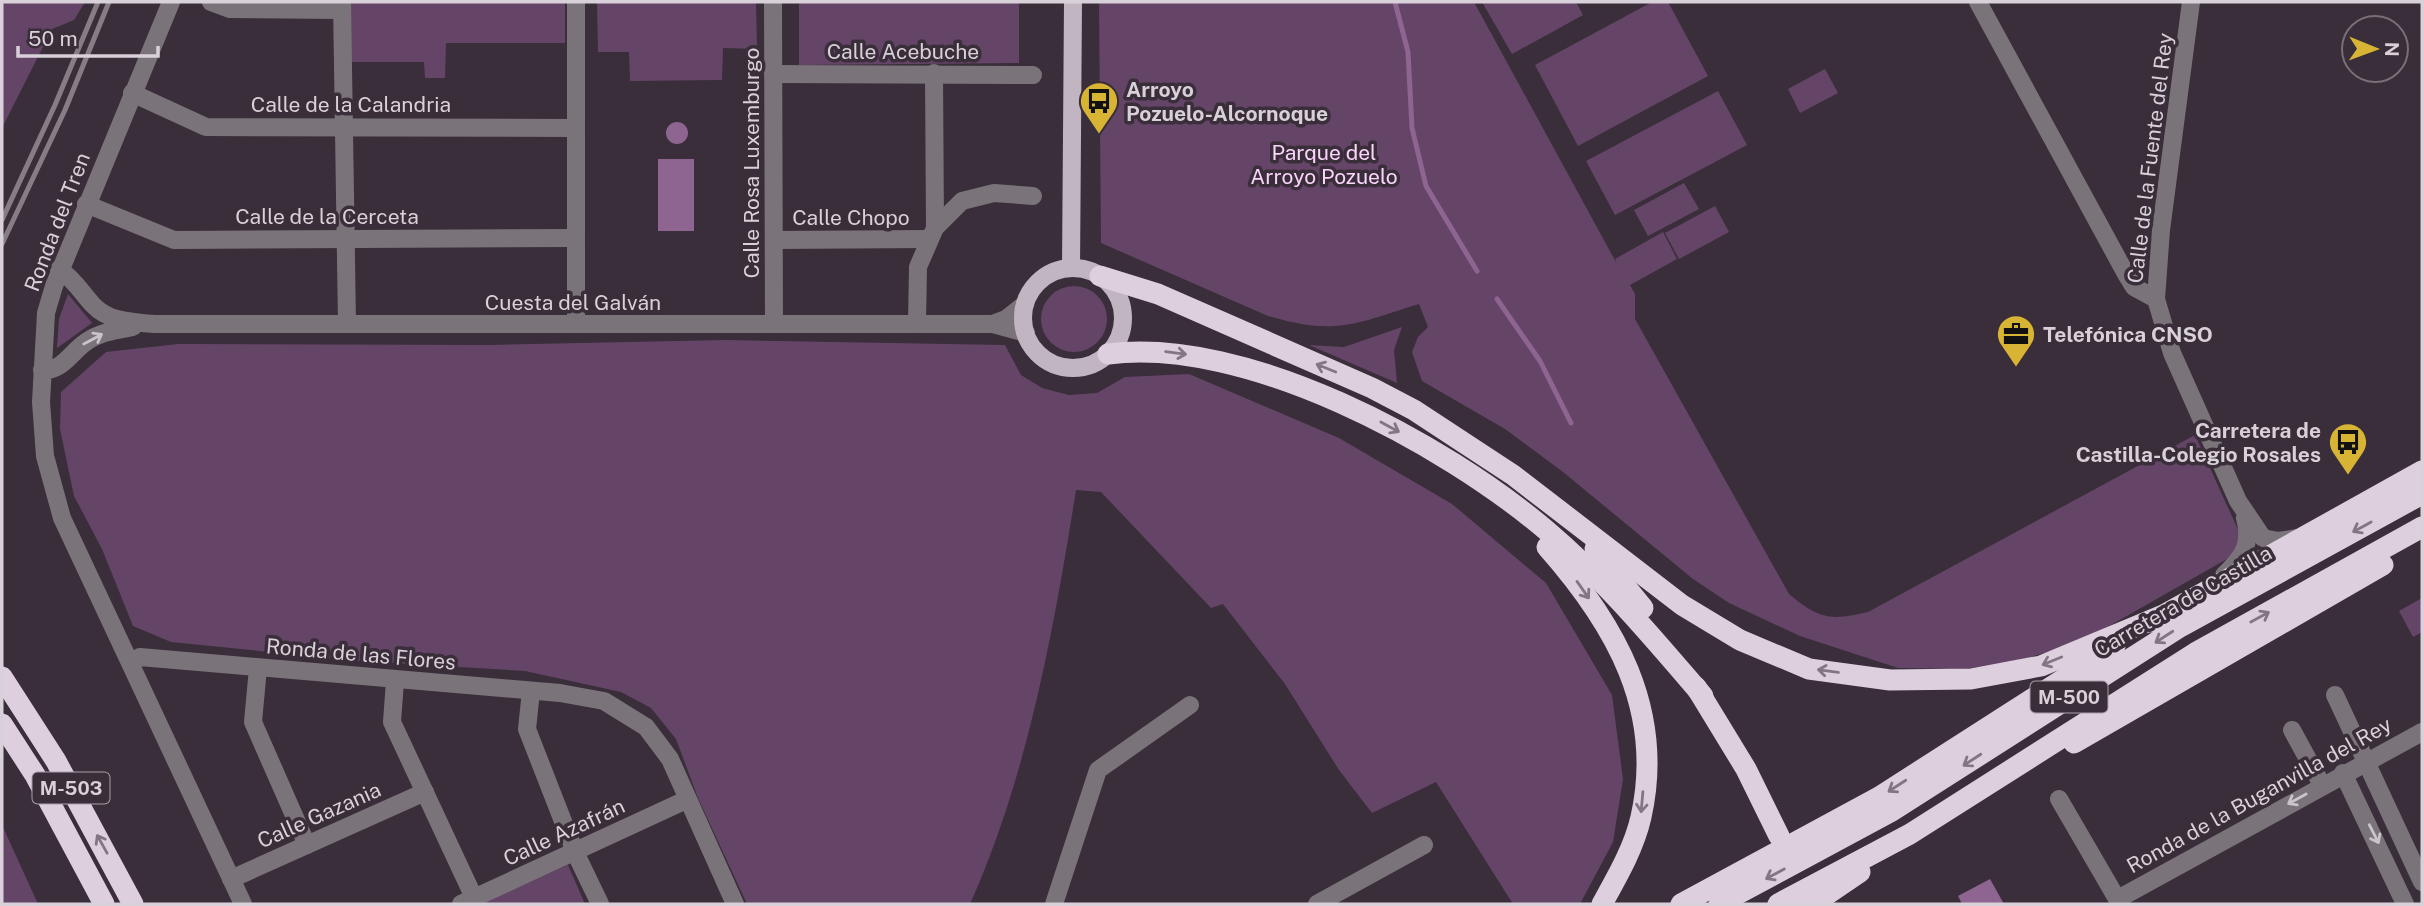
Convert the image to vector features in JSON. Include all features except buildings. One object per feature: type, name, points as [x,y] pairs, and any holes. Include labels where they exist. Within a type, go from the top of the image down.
[{"type":"highway","points":[[1100,276],[1158,294],[1372,388],[1414,410],[1513,475],[1597,551],[1646,611],[1703,696],[1746,769],[1779,836]]},
{"type":"highway","points":[[1108,354],[1169,351],[1219,361],[1270,377],[1378,421],[1486,487],[1545,529],[1637,619],[1703,696]]},
{"type":"highway","name":"M-500","points":[[1681,904],[1879,797],[2161,616],[2422,471]]},
{"type":"highway","name":"M-500","points":[[1513,475],[1682,605],[1740,640],[1809,669],[1890,680],[1970,679],[2041,666],[2161,616]]},
{"type":"highway","points":[[1486,487],[1538,536],[1580,585],[1616,640],[1641,702],[1647,749],[1641,817],[1623,867],[1602,904]]},
{"type":"highway","name":"Carretera de Castilla","points":[[1719,904],[1892,811],[2180,627],[2422,494]]},
{"type":"highway","name":"M-500","points":[[1812,904],[1830,895],[1910,834],[2195,653],[2422,527]]},
{"type":"highway","name":"M-500","points":[[1972,794],[2103,729],[2422,542]]},
{"type":"highway","name":"M-503","points":[[2,677],[56,761],[133,904]]},
{"type":"highway","name":"M-503","points":[[2,724],[35,775],[104,904]]},
{"type":"highway","name":"M-500","points":[[1778,904],[1910,834]]},
{"type":"main road","points":[[1071,268],[1073,2]]},
{"type":"main road","points":[[1071,268],[1100,276],[1112,287],[1123,314],[1122,328],[1108,354],[1095,363],[1065,367],[1041,357],[1026,334],[1025,304],[1033,288],[1044,278],[1071,268]]},
{"type":"street","name":"Ronda del Tren","points":[[132,662],[62,518],[43,439],[41,370],[46,313],[60,270],[171,2]]},
{"type":"street","points":[[211,2],[230,9],[342,6],[347,324]]},
{"type":"street","points":[[576,2],[576,324]]},
{"type":"street","name":"Calle Rosa Luxemburgo","points":[[773,2],[774,324]]},
{"type":"street","points":[[1978,2],[2126,274],[2134,287],[2156,299]]},
{"type":"street","name":"Calle de la Fuente del Rey","points":[[2192,2],[2161,230],[2156,299],[2172,353],[2244,511],[2263,538],[2278,541],[2303,537]]},
{"type":"street","points":[[932,233],[934,73]]},
{"type":"street","name":"Calle Acebuche","points":[[773,74],[1033,75]]},
{"type":"street","name":"Calle de la Calandria","points":[[132,93],[206,127],[576,128]]},
{"type":"street","points":[[917,324],[918,267],[932,233],[962,201],[994,193],[1033,195]]},
{"type":"street","name":"Calle de la Cerceta","points":[[86,204],[174,240],[576,238]]},
{"type":"street","name":"Calle Chopo","points":[[774,240],[932,233]]},
{"type":"street","name":"Cuesta del Galván","points":[[60,270],[77,283],[100,312],[122,321],[154,324],[993,324],[1026,334]]},
{"type":"street","points":[[993,324],[1006,319],[1025,304]]},
{"type":"street","name":"Cuesta del Galván","points":[[41,370],[60,366],[79,347],[100,335],[154,324]]},
{"type":"street","name":"Calle de la Fuente del Rey","points":[[2213,586],[2241,560],[2249,544],[2244,511]]},
{"type":"street","name":"Ronda de las Flores","points":[[132,662],[140,657],[531,691],[604,701],[646,727],[670,759],[686,800],[735,904]]},
{"type":"street","points":[[132,662],[243,904]]},
{"type":"street","points":[[258,668],[253,722],[307,845]]},
{"type":"street","points":[[395,681],[392,722],[471,902]]},
{"type":"street","points":[[531,691],[527,729],[575,852],[600,904]]},
{"type":"street","points":[[2335,695],[2422,882]]},
{"type":"street","points":[[1054,904],[1098,770],[1190,705]]},
{"type":"street","points":[[2292,730],[2322,785]]},
{"type":"street","name":"Ronda de la Buganvilla del Rey","points":[[2059,799],[2119,902],[2343,773],[2422,732]]},
{"type":"street","points":[[2343,773],[2405,904]]},
{"type":"street","name":"Calle Gazania","points":[[232,879],[425,792]]},
{"type":"street","name":"Calle Azafrán","points":[[471,902],[686,800]]},
{"type":"street","points":[[1317,904],[1424,845]]},
{"type":"green space","points":[[2,2],[85,2],[74,20],[52,29],[2,128]]},
{"type":"green space","points":[[347,2],[565,2],[565,43],[446,43],[445,78],[425,78],[424,62],[347,62]]},
{"type":"green space","points":[[597,2],[756,2],[757,49],[723,48],[722,80],[630,81],[629,52],[598,52]]},
{"type":"green space","points":[[799,2],[1019,2],[1019,63],[799,65]]},
{"type":"green space","name":"Parque del Arroyo Pozuelo","points":[[1099,2],[1474,2],[1617,264],[1615,259],[1663,232],[1677,259],[1630,285],[1635,294],[1635,319],[1789,594],[1817,613],[1834,617],[1868,612],[2195,435],[2240,534],[2235,551],[2227,559],[2081,642],[2017,661],[1965,669],[1898,668],[1800,636],[1729,603],[1693,579],[1563,472],[1505,429],[1422,381],[1412,352],[1418,337],[1428,327],[1419,304],[1345,325],[1291,322],[1268,316],[1101,243]]},
{"type":"green space","points":[[1482,2],[1576,2],[1583,15],[1512,54]]},
{"type":"green space","points":[[1652,2],[1668,2],[1708,76],[1578,146],[1535,65]]},
{"type":"green space","points":[[1825,69],[1838,93],[1800,113],[1788,89]]},
{"type":"green space","points":[[1718,91],[1747,145],[1615,215],[1586,161]]},
{"type":"green space","points":[[1684,183],[1699,209],[1648,236],[1634,210]]},
{"type":"green space","points":[[1715,206],[1729,232],[1679,259],[1665,233]]},
{"type":"green space","points":[[1067,286],[1081,286],[1093,291],[1102,300],[1107,319],[1105,332],[1098,343],[1081,352],[1067,352],[1055,347],[1046,338],[1041,326],[1041,312],[1046,300],[1055,291]]},
{"type":"green space","points":[[68,294],[92,323],[57,348],[59,319]]},
{"type":"green space","points":[[1402,327],[1394,350],[1397,383],[1309,345],[1344,347]]},
{"type":"green space","points":[[727,340],[1005,345],[1021,375],[1042,388],[1069,395],[1097,393],[1125,377],[1189,374],[1339,438],[1452,504],[1546,583],[1612,695],[1623,779],[1613,842],[1580,904],[1513,904],[1436,782],[1372,813],[1339,770],[1285,684],[1223,604],[1211,608],[1101,492],[1076,490],[1048,648],[1023,753],[1008,804],[970,904],[747,904],[698,798],[676,739],[651,708],[621,692],[525,671],[359,661],[171,642],[133,626],[102,549],[74,496],[60,429],[61,392],[106,352],[178,344],[490,345]]},
{"type":"green space","points":[[2422,598],[2422,632],[2413,637],[2399,611]]},
{"type":"green space","points":[[2,825],[38,904],[2,904]]},
{"type":"green space","points":[[568,865],[585,904],[485,902]]},
{"type":"shaded area","points":[[677,122],[685,125],[688,133],[685,141],[677,144],[669,141],[666,133],[669,125]]},
{"type":"shaded area","points":[[658,159],[694,159],[694,231],[658,231]]},
{"type":"shaded area","points":[[1990,879],[2004,904],[1962,904],[1958,896]]},
{"type":"waterway","points":[[1395,2],[1408,52],[1412,128],[1426,186],[1477,271]]},
{"type":"waterway","points":[[1497,299],[1540,361],[1571,423]]},
{"type":"railway","points":[[2,220],[55,105],[98,2]]},
{"type":"railway","points":[[2,244],[65,110],[109,2]]},
{"type":"place","name":"Arroyo Pozuelo-Alcornoque","points":[[1099,135]]},
{"type":"place","name":"Telefónica CNSO","points":[[2016,368]]},
{"type":"place","name":"Carretera de Castilla-Colegio Rosales","points":[[2348,476]]}]
